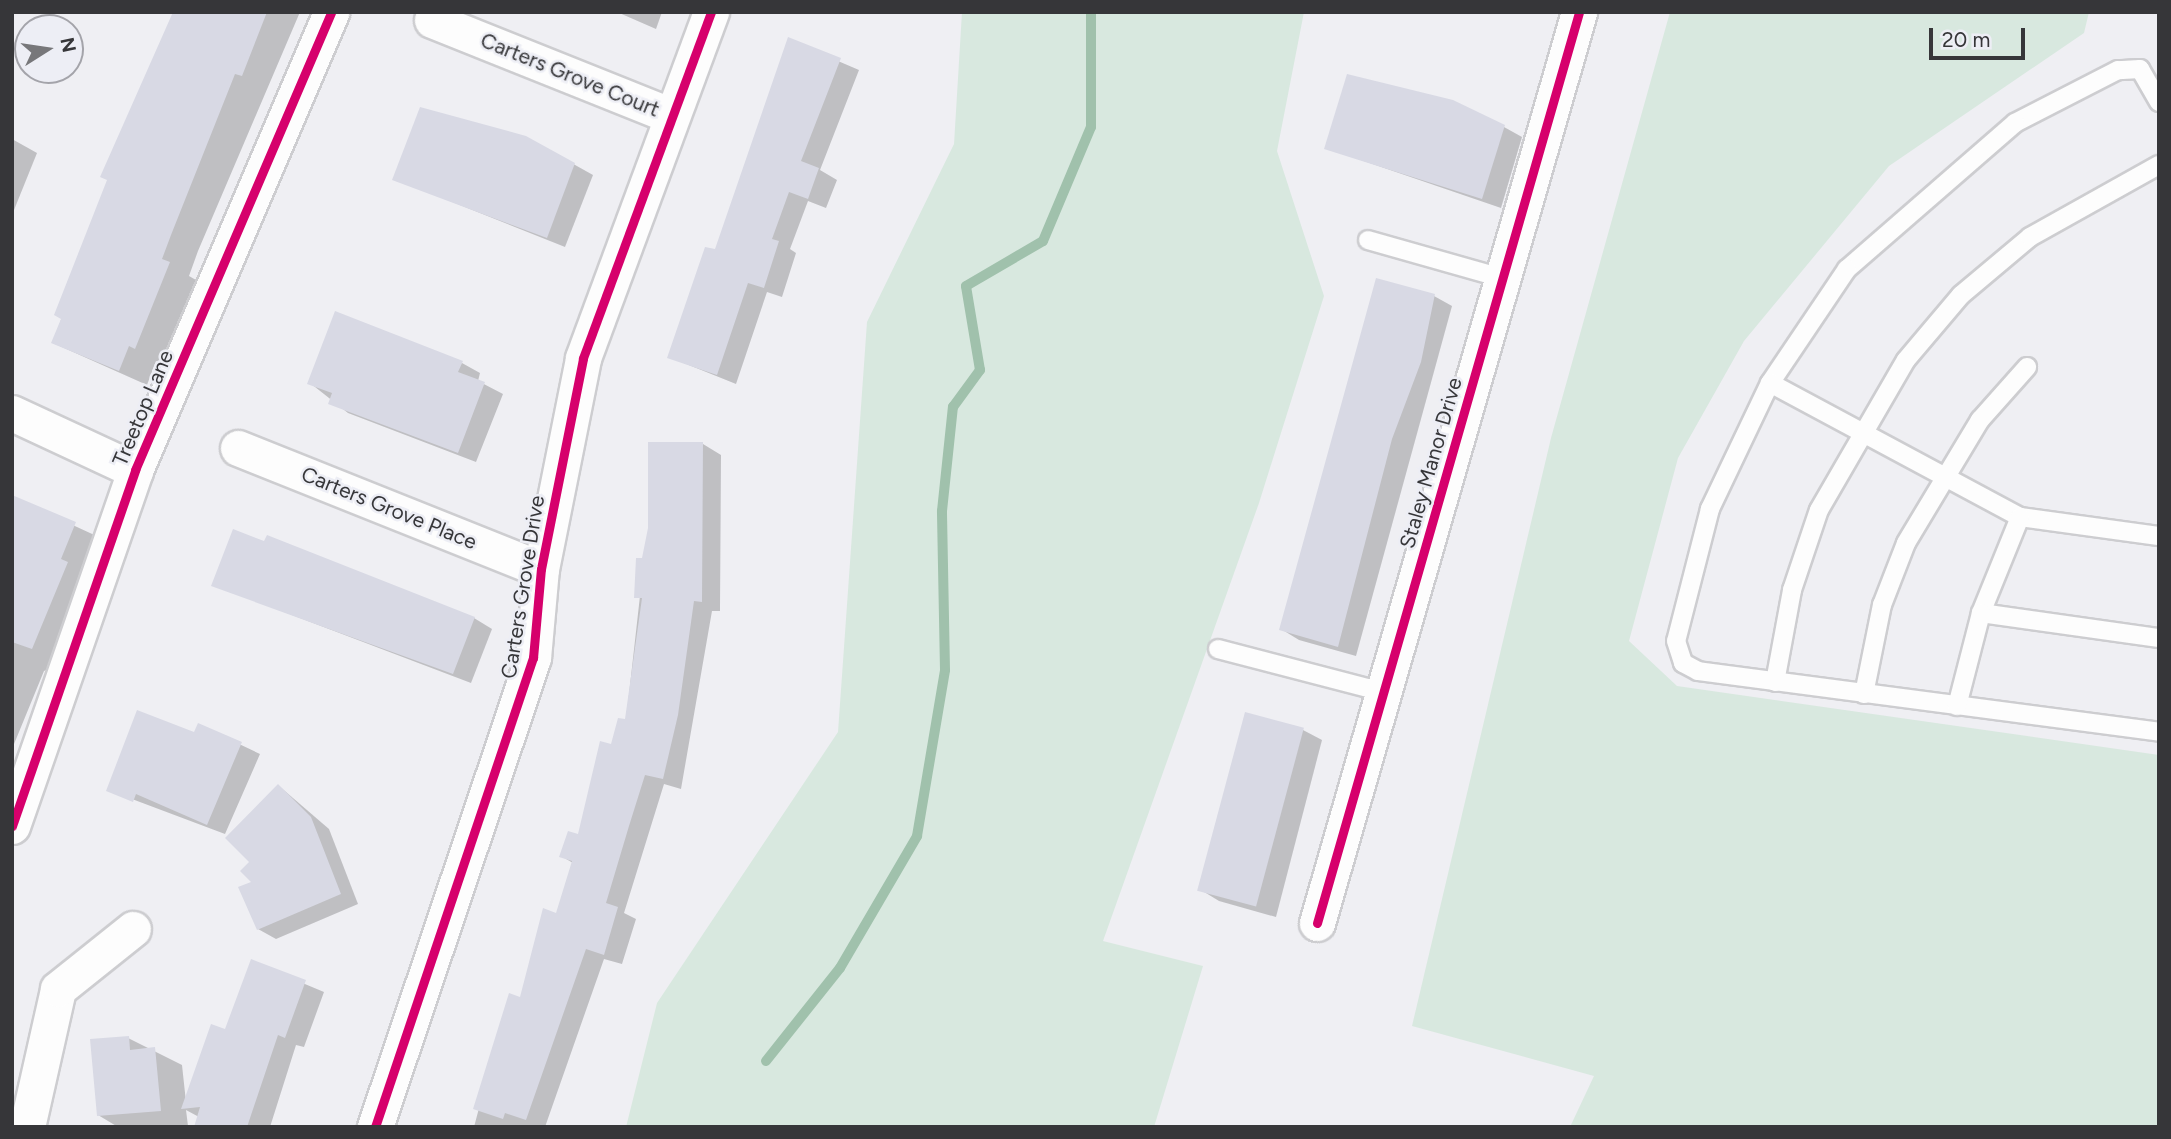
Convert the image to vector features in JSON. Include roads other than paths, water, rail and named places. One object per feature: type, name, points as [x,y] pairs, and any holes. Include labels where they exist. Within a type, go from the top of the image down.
[{"type":"street","name":"Treetop Lane","points":[[12,826],[135,470],[331,12]]},
{"type":"street","name":"Carters Grove Drive","points":[[375,1127],[510,737],[533,658],[541,569],[583,358],[668,115],[711,12]]},
{"type":"street","name":"Staley Manor Drive","points":[[1317,923],[1578,12]]},
{"type":"street","name":"Carters Grove Court","points":[[432,20],[668,115]]},
{"type":"street","points":[[12,413],[135,470]]},
{"type":"street","name":"Carters Grove Place","points":[[238,448],[541,569]]},
{"type":"street","points":[[27,1127],[58,989],[133,929]]},
{"type":"lane","points":[[2159,102],[2140,69],[2118,71],[2015,123],[1847,269],[1770,383],[1710,509],[1676,641],[1683,663],[1698,671],[2159,732]]},
{"type":"lane","points":[[1775,682],[1792,590],[1819,510],[1860,434],[1906,360],[1961,295],[2030,237],[2159,164]]},
{"type":"lane","points":[[1368,240],[1502,278]]},
{"type":"lane","points":[[1864,694],[1882,605],[1940,480],[2026,367]]},
{"type":"lane","points":[[1770,383],[1940,480],[2020,517],[2159,536]]},
{"type":"lane","points":[[1957,706],[1981,613],[2020,517]]},
{"type":"lane","points":[[1981,613],[2159,638]]},
{"type":"lane","points":[[1219,649],[1383,692]]},
{"type":"waterway","points":[[766,1061],[840,968],[917,836],[945,670],[942,511],[953,407],[980,370],[966,286],[1043,241],[1091,127],[1091,12]]}]
